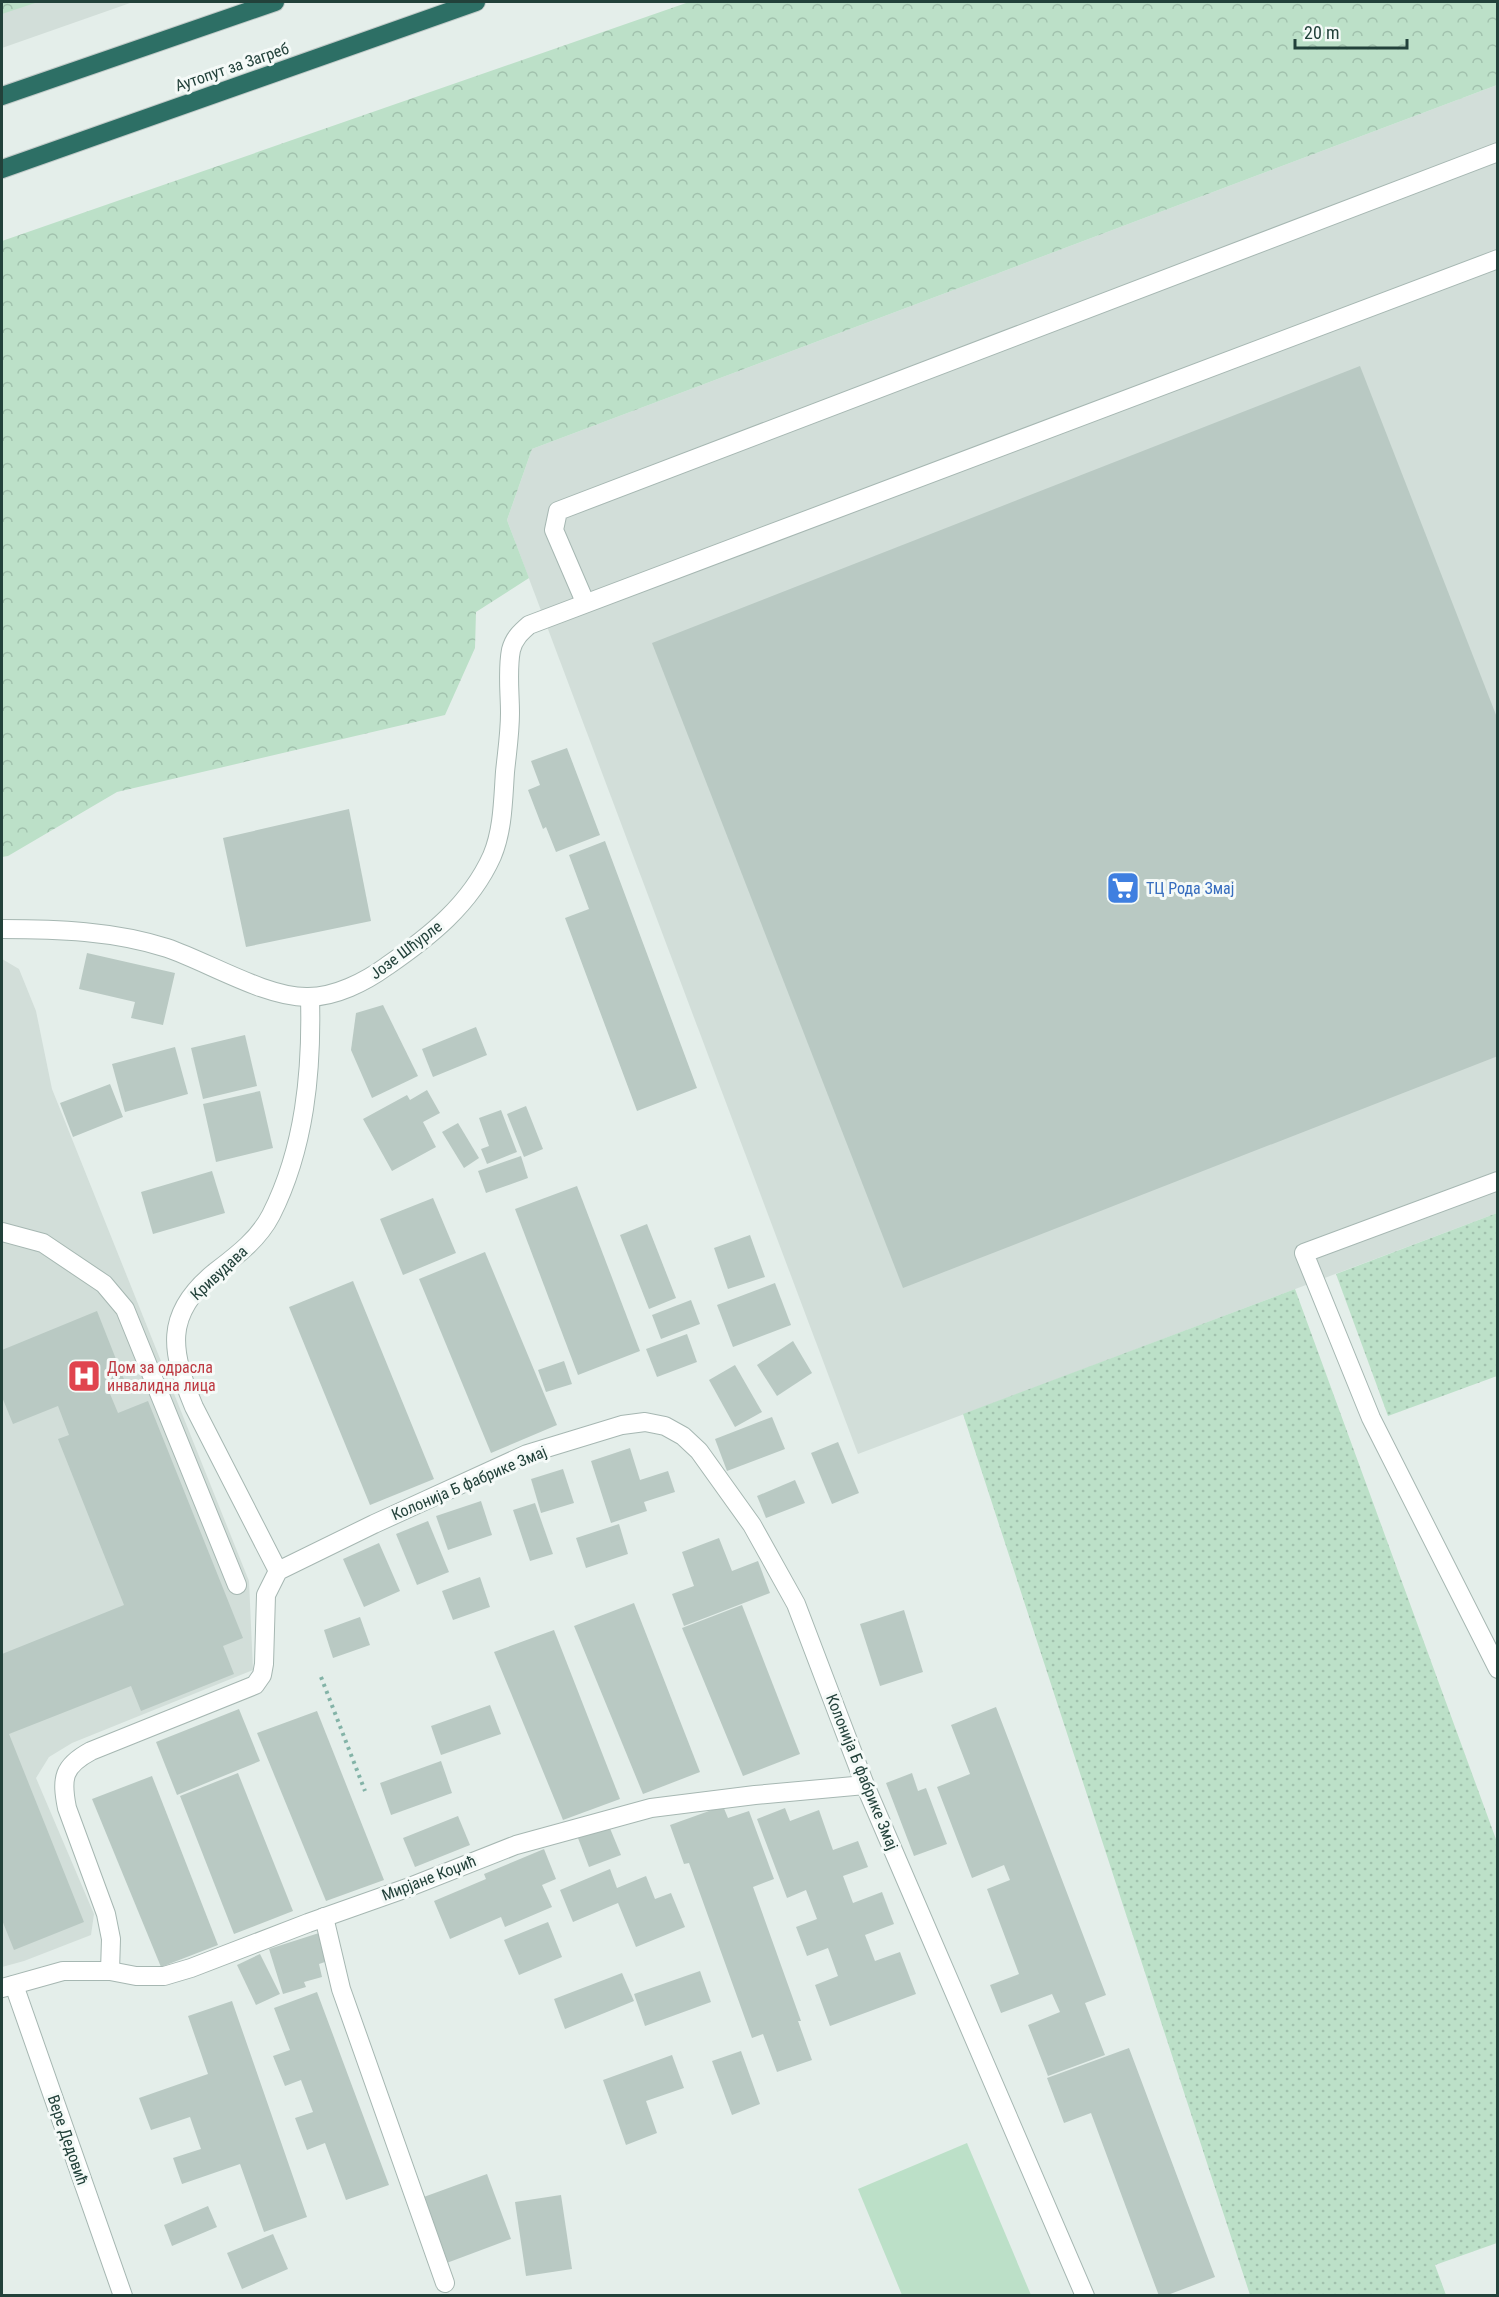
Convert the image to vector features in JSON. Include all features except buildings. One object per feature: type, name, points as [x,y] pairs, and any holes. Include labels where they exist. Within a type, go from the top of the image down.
[{"type":"highway","points":[[2,96],[275,2]]},
{"type":"highway","name":"Аутопут за Загреб","points":[[2,169],[476,2]]},
{"type":"street","points":[[585,602],[554,530],[558,511],[1497,152]]},
{"type":"street","name":"Јозе Шћурле","points":[[2,929],[37,928],[93,933],[133,940],[167,948],[280,993],[296,997],[310,998],[332,993],[365,980],[386,967],[449,917],[480,879],[493,854],[501,822],[510,720],[512,649],[517,636],[529,625],[1497,259]]},
{"type":"street","name":"Кривудава","points":[[278,1571],[194,1407],[184,1384],[175,1348],[177,1323],[186,1305],[206,1281],[257,1236],[271,1215],[279,1196],[292,1161],[303,1119],[310,1057],[310,998]]},
{"type":"street","points":[[1497,1181],[1304,1253],[1371,1418],[1497,1669]]},
{"type":"street","points":[[2,1232],[43,1243],[104,1284],[125,1309],[237,1585]]},
{"type":"street","name":"Колонија Б фабрике Змај","points":[[278,1571],[527,1454],[622,1425],[645,1422],[665,1426],[683,1436],[699,1451],[752,1525],[796,1604],[865,1785],[1085,2295]]},
{"type":"street","points":[[110,1971],[109,1926],[66,1808],[65,1772],[75,1759],[90,1751],[255,1685],[262,1675],[264,1664],[266,1594],[278,1571]]},
{"type":"street","name":"Мирјане Коџић","points":[[8,1986],[63,1971],[110,1971],[136,1976],[164,1976],[407,1888],[516,1845],[651,1808],[754,1795],[865,1785]]},
{"type":"street","points":[[324,1917],[341,1989],[445,2283]]},
{"type":"street","name":"Вере Дедовић","points":[[8,1986],[123,2295]]},
{"type":"path","points":[[321,1677],[365,1791]]},
{"type":"shaded area","points":[[2,2],[133,2],[2,48]]},
{"type":"shaded area","name":"ТЦ Рода Змај","points":[[1497,85],[1497,1213],[858,1454],[507,520],[532,449]]},
{"type":"shaded area","name":"Дом за одрасла инвалидна лица","points":[[2,959],[19,969],[36,1011],[52,1089],[249,1581],[253,1670],[72,1743],[49,1757],[36,1778],[94,1914],[91,1935],[2,1967]]},
{"type":"green space","points":[[2,2],[38,2],[2,14]]},
{"type":"green space","points":[[689,2],[1497,2],[1497,85],[532,449],[507,520],[529,578],[476,612],[475,648],[445,715],[117,792],[8,856],[2,857],[2,241]]},
{"type":"green space","points":[[1497,1213],[1497,1376],[1388,1416],[1336,1274]]},
{"type":"green space","points":[[1295,1289],[1497,1842],[1497,2243],[1435,2265],[1446,2295],[1250,2295],[963,1414]]},
{"type":"green space","points":[[967,2143],[1031,2295],[902,2295],[858,2189]]},
{"type":"place","name":"ТЦ Рода Змај","points":[[1123,888]]},
{"type":"place","name":"Дом за одрасла инвалидна лица","points":[[84,1376]]}]
